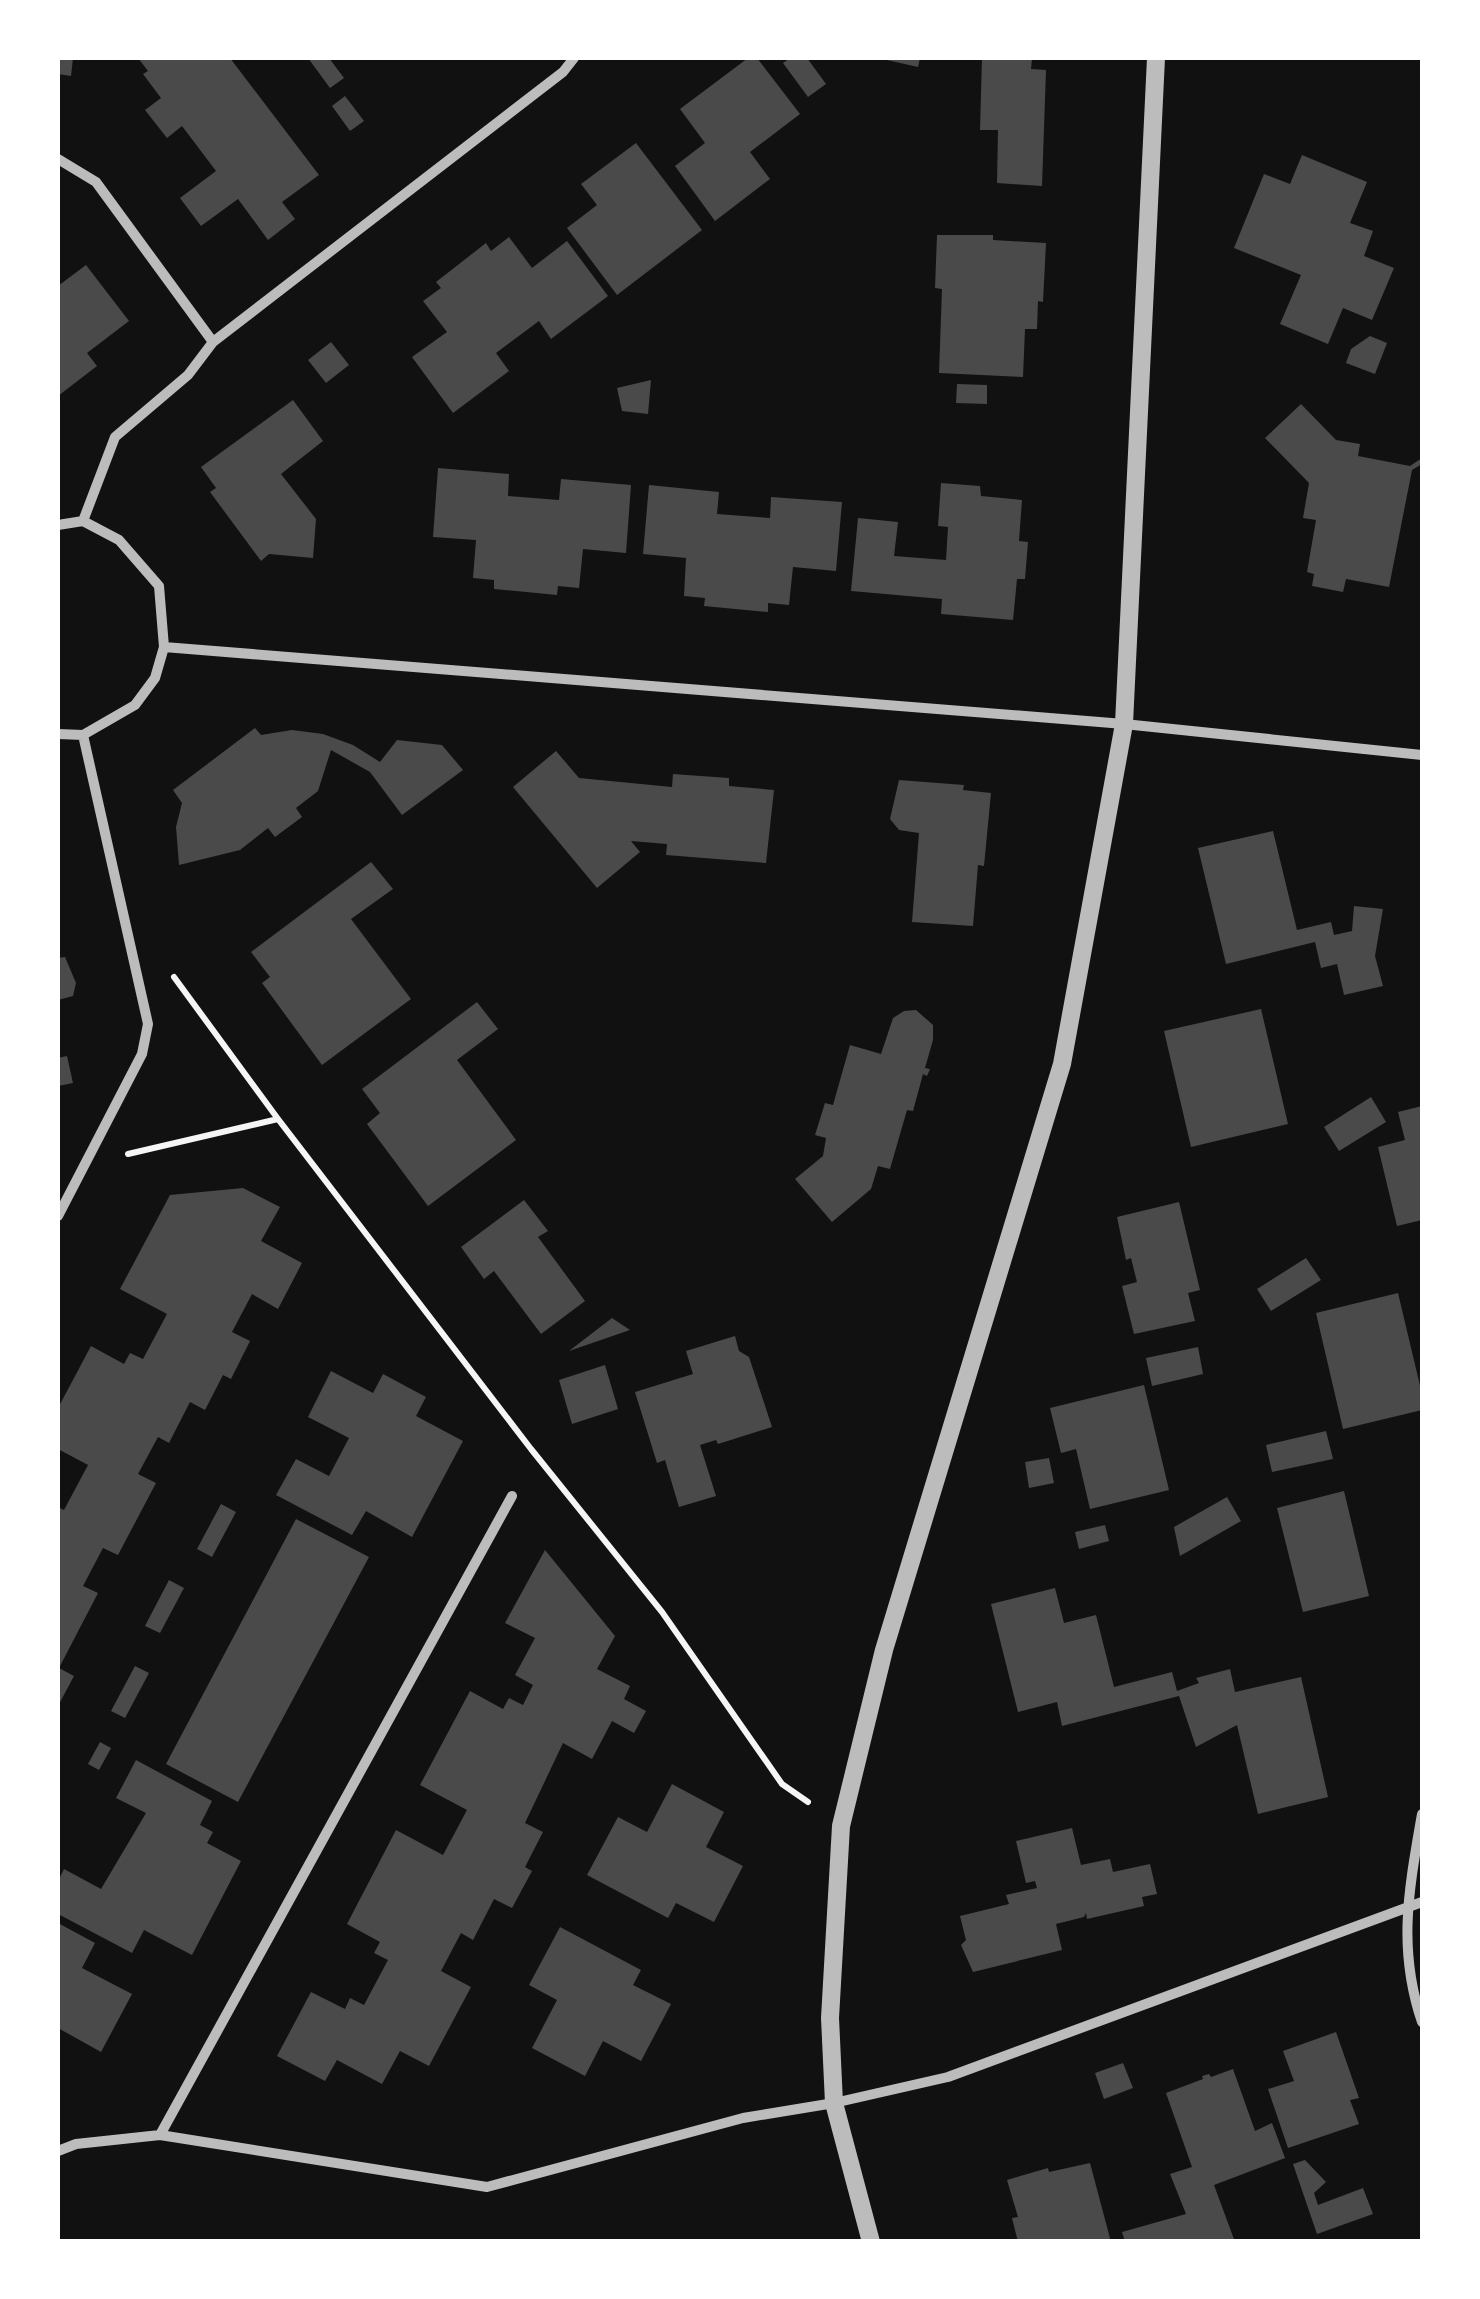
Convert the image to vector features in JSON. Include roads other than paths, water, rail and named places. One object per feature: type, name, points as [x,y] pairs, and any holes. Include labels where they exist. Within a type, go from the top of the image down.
[{"type":"street","points":[[83,521],[116,437],[188,376],[213,342],[562,72],[574,58]]},
{"type":"street","points":[[871,2242],[834,2103],[830,2018],[841,1826],[884,1650],[1062,1064],[1124,724],[1156,58]]},
{"type":"street","points":[[58,159],[96,182],[213,342]]},
{"type":"street","points":[[58,525],[83,521],[118,540],[158,586],[164,646],[155,678],[135,705],[83,734],[58,734]]},
{"type":"street","points":[[164,646],[1124,724],[1422,755]]},
{"type":"street","points":[[58,1216],[142,1054],[148,1024],[83,734]]},
{"type":"street","points":[[160,2135],[512,1496]]},
{"type":"street","points":[[1422,1814],[1406,1909],[1412,1992],[1422,2022]]},
{"type":"street","points":[[58,2151],[76,2144],[160,2135],[487,2187],[743,2118],[834,2103],[948,2077],[1422,1902]]}]
